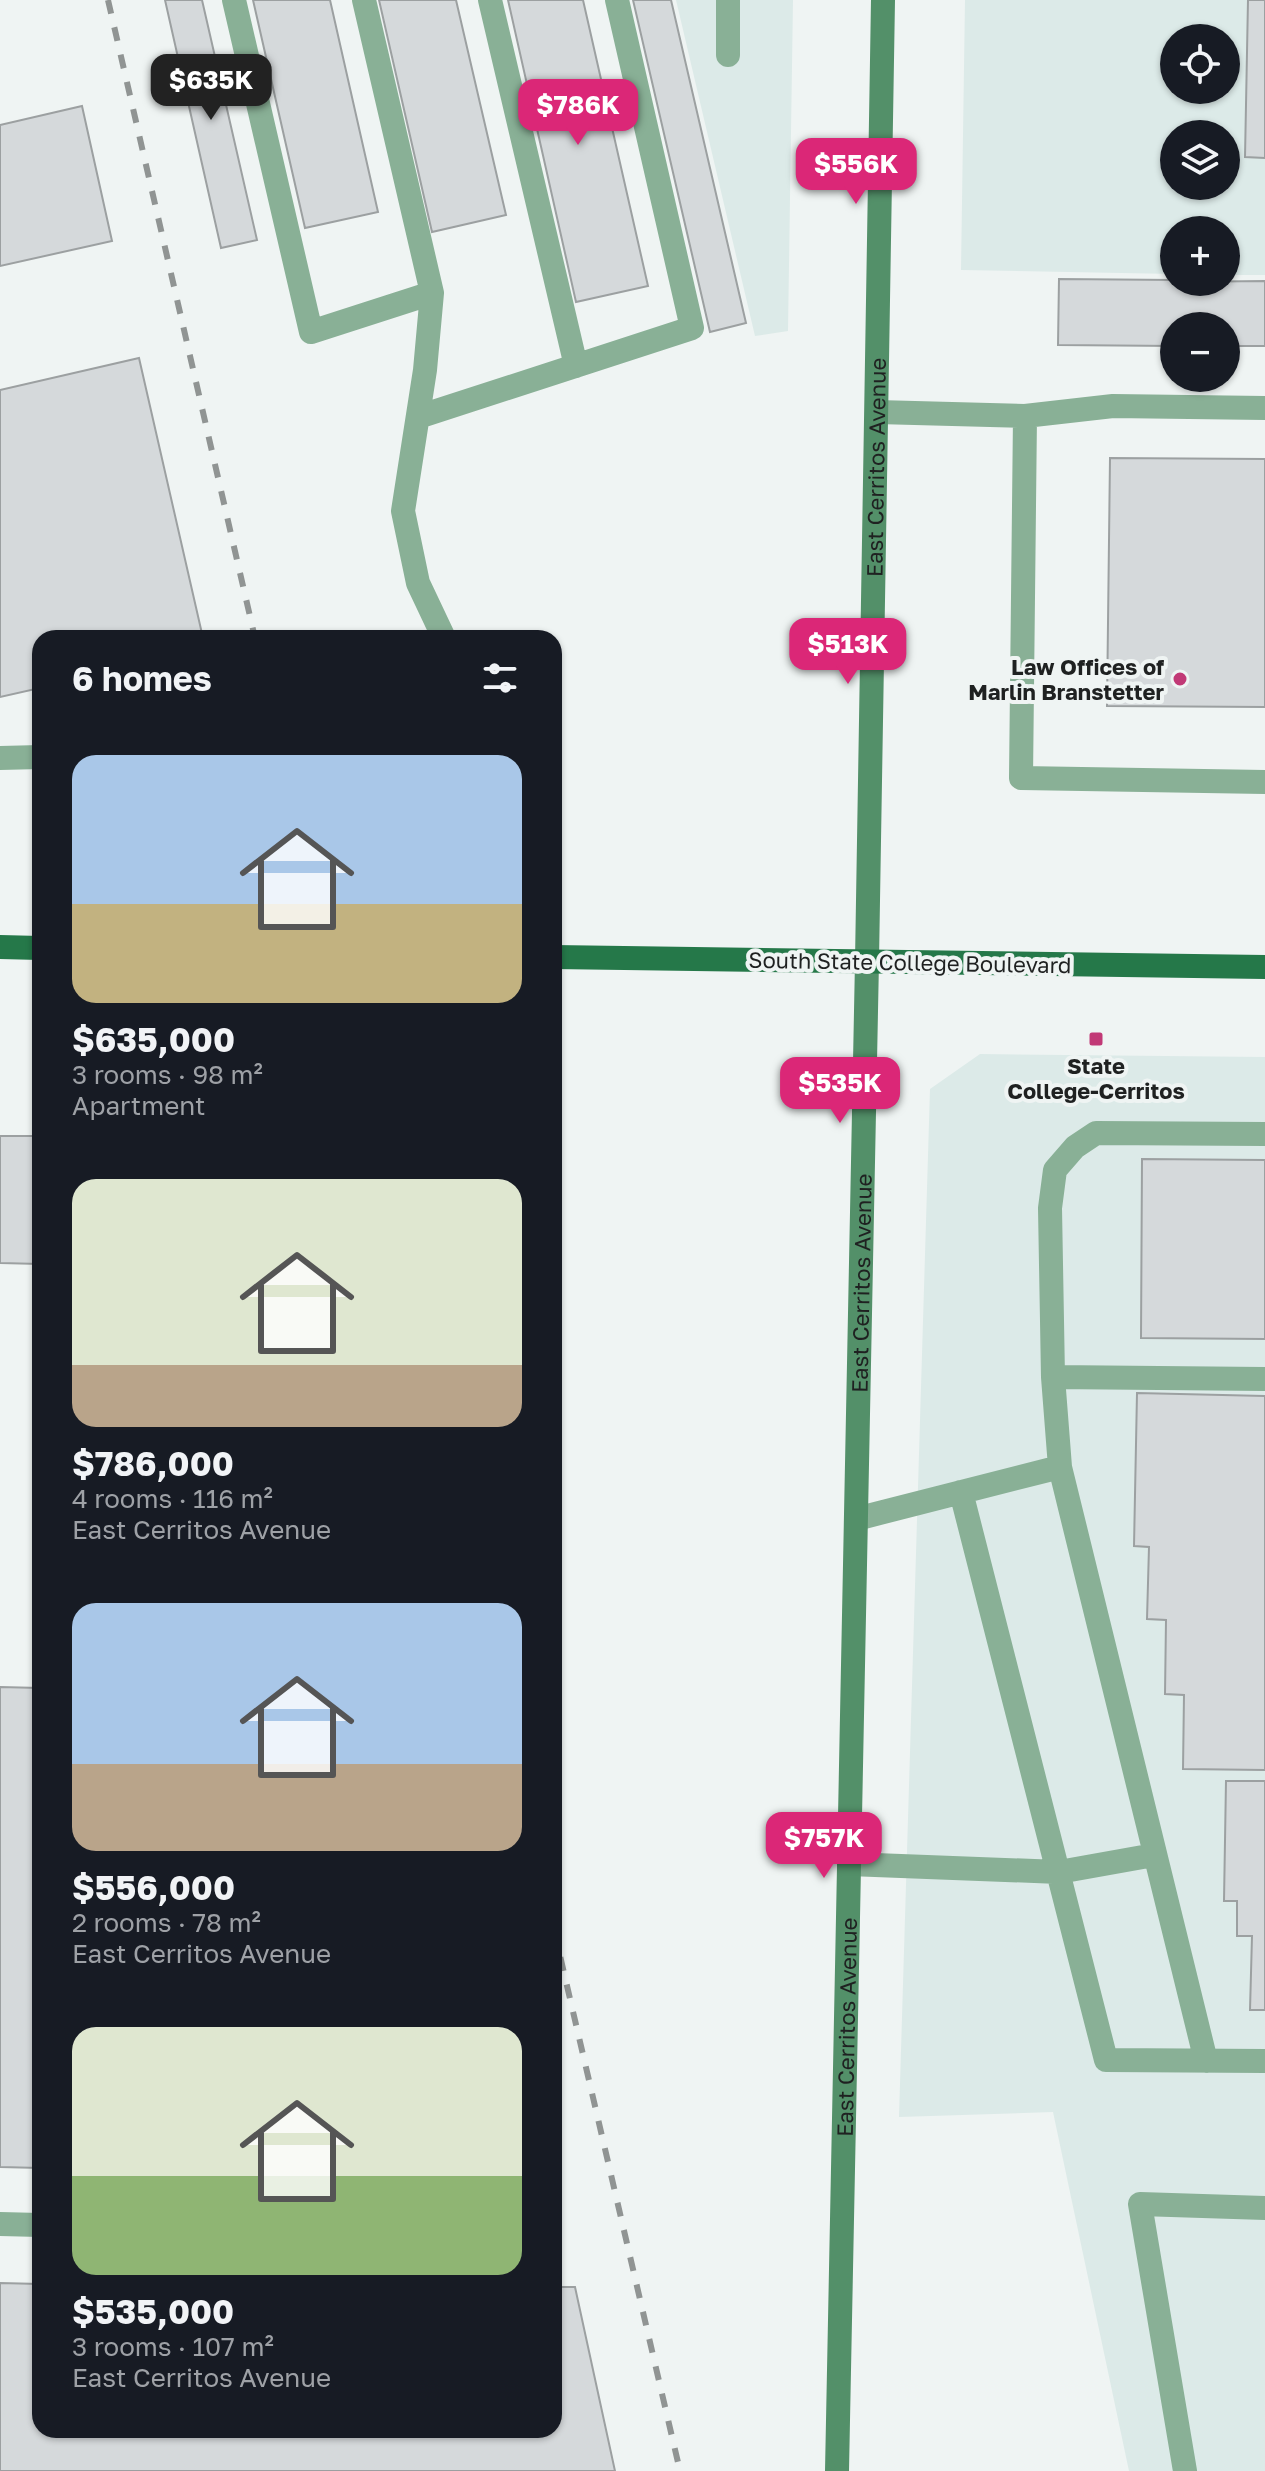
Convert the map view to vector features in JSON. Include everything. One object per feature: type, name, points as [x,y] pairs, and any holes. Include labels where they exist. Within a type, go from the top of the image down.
[{"type":"main road","name":"East Cerritos Avenue","points":[[837,2471],[883,0]]},
{"type":"main road","points":[[0,947],[32,948]]},
{"type":"main road","name":"South State College Boulevard","points":[[562,957],[1265,967]]},
{"type":"lane","points":[[234,0],[311,332],[432,293]]},
{"type":"lane","points":[[364,0],[432,293],[425,370],[403,511],[418,583],[440,630]]},
{"type":"lane","points":[[490,0],[576,366]]},
{"type":"lane","points":[[418,417],[692,328],[617,0]]},
{"type":"lane","points":[[728,0],[728,55]]},
{"type":"lane","points":[[877,412],[1025,416],[1113,406],[1265,408]]},
{"type":"lane","points":[[1025,416],[1021,778],[1265,782]]},
{"type":"lane","points":[[0,758],[32,757]]},
{"type":"lane","points":[[1206,2061],[1060,1467],[1053,1377],[1050,1208],[1055,1170],[1075,1147],[1096,1133],[1265,1134]]},
{"type":"lane","points":[[1053,1377],[1265,1379]]},
{"type":"lane","points":[[856,1519],[1060,1467]]},
{"type":"lane","points":[[961,1492],[1106,2060],[1265,2061]]},
{"type":"lane","points":[[849,1864],[1059,1872],[1154,1855]]},
{"type":"lane","points":[[1185,2471],[1140,2204],[1265,2208]]},
{"type":"lane","points":[[0,2224],[32,2225]]},
{"type":"shaded area","points":[[676,0],[793,0],[788,331],[755,336]]},
{"type":"shaded area","points":[[965,0],[1265,0],[1265,275],[1240,275],[1240,216],[1160,216],[1160,274],[961,270]]},
{"type":"shaded area","points":[[980,1054],[1265,1057],[1265,2471],[1129,2471],[1053,2112],[899,2117],[930,1089]]},
{"type":"building","points":[[165,0],[202,0],[257,240],[221,248]]},
{"type":"building","points":[[253,0],[330,0],[378,212],[305,228]]},
{"type":"building","points":[[379,0],[456,0],[506,215],[432,232]]},
{"type":"building","points":[[508,0],[583,0],[648,286],[576,302]]},
{"type":"building","points":[[633,0],[671,0],[746,323],[710,332]]},
{"type":"building","points":[[1248,0],[1265,0],[1265,158],[1245,157]]},
{"type":"building","points":[[82,106],[112,241],[0,266],[0,125]]},
{"type":"building","points":[[1059,279],[1160,280],[1160,296],[1240,296],[1240,281],[1265,281],[1265,346],[1240,346],[1240,312],[1160,312],[1160,346],[1058,345]]},
{"type":"building","points":[[139,358],[201,630],[32,630],[32,690],[0,697],[0,390]]},
{"type":"building","points":[[1110,458],[1265,459],[1265,707],[1107,706]]},
{"type":"building","points":[[0,1136],[32,1136],[32,1264],[0,1263]]},
{"type":"building","points":[[1142,1159],[1265,1160],[1265,1339],[1141,1338]]},
{"type":"building","points":[[1137,1393],[1265,1396],[1265,1770],[1183,1769],[1184,1695],[1165,1694],[1166,1620],[1147,1619],[1149,1547],[1134,1546]]},
{"type":"building","points":[[0,1687],[32,1688],[32,2168],[0,2167]]},
{"type":"building","points":[[1226,1781],[1265,1781],[1265,2010],[1250,2010],[1252,1936],[1237,1936],[1237,1901],[1224,1901]]},
{"type":"building","points":[[0,2283],[32,2284],[32,2438],[562,2438],[562,2287],[575,2287],[615,2471],[0,2471]]},
{"type":"railway","points":[[108,0],[253,630]]},
{"type":"railway","points":[[562,1964],[680,2471]]},
{"type":"place","name":"Law Offices of Marlin Branstetter","points":[[1180,679]]},
{"type":"place","name":"State College-Cerritos","points":[[1096,1039]]}]
